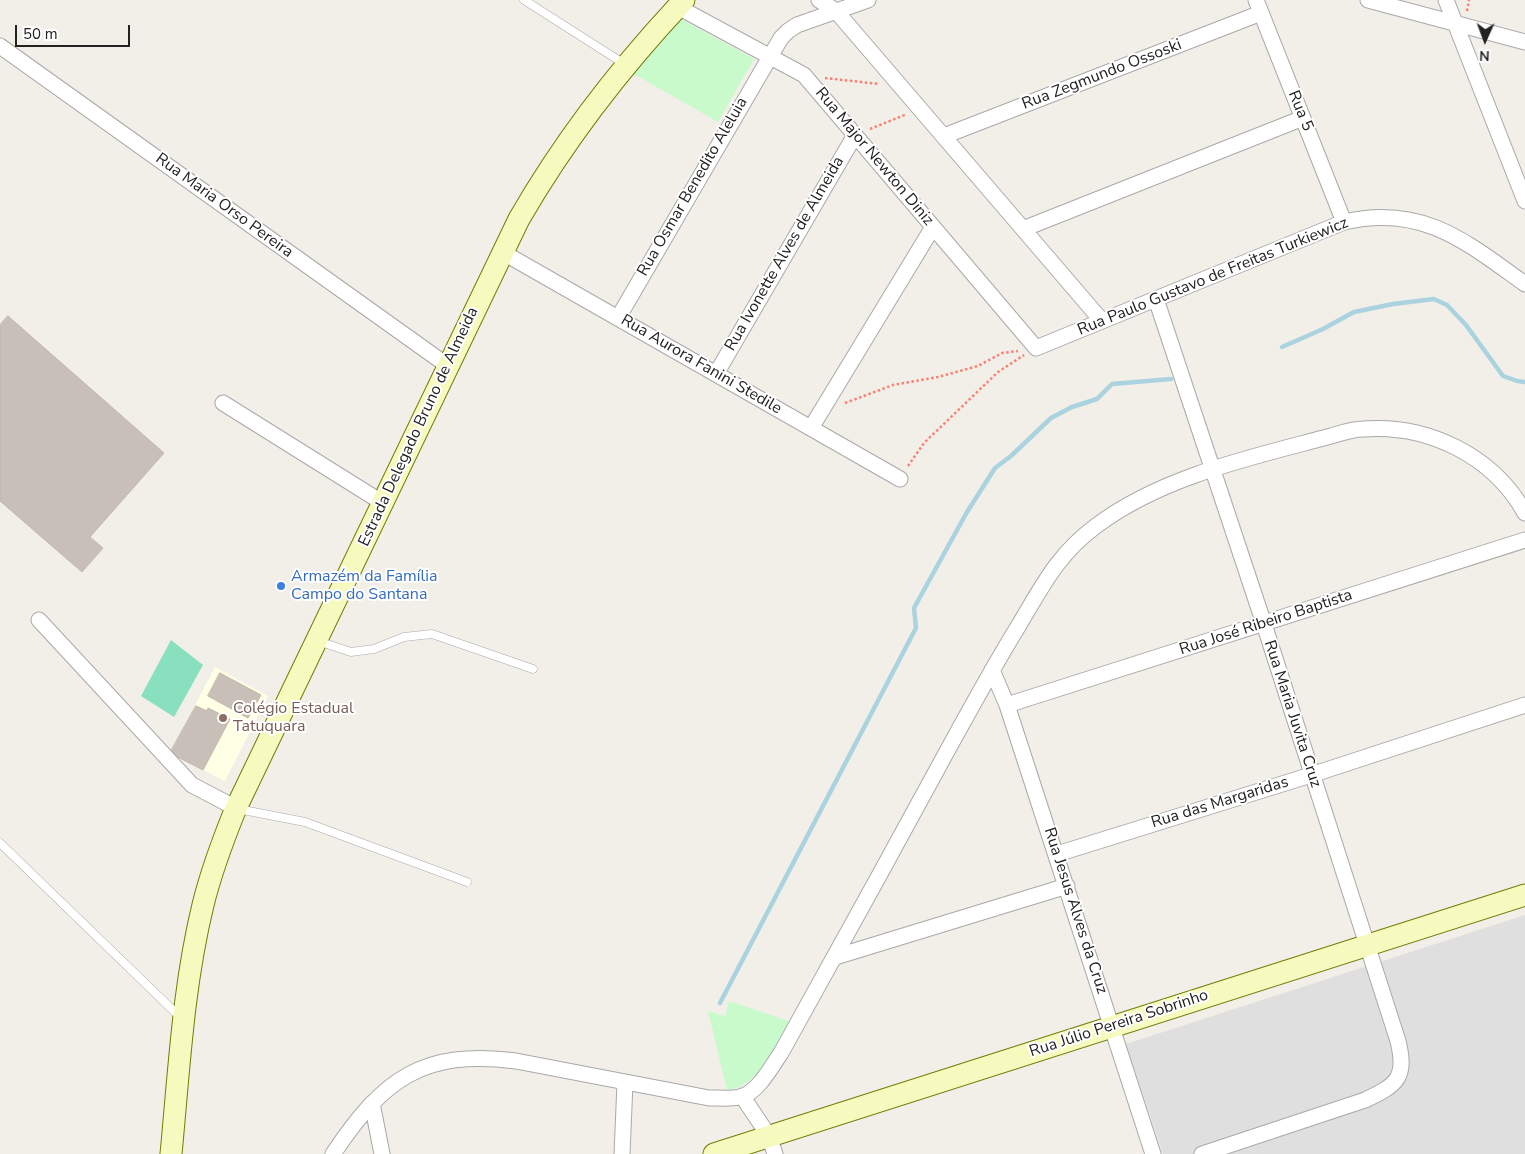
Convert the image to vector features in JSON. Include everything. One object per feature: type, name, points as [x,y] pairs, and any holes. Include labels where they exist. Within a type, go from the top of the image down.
[{"type":"main road","name":"Estrada Delegado Bruno de Almeida","points":[[171,1154],[190,965],[203,904],[236,808],[502,252],[540,183],[566,142],[626,66],[681,3]]},
{"type":"main road","name":"Rua Júlio Pereira Sobrinho","points":[[714,1154],[772,1145],[1111,1027],[1525,895]]},
{"type":"street","points":[[819,0],[836,11],[1102,321]]},
{"type":"street","name":"Rua Osmar Benedito Aleluia","points":[[618,318],[769,56],[788,30],[797,25],[868,0]]},
{"type":"street","points":[[1368,0],[1525,42]]},
{"type":"street","points":[[1446,0],[1525,201]]},
{"type":"street","name":"Rua Major Newton Diniz","points":[[681,3],[804,75],[1036,348]]},
{"type":"street","name":"Rua 5","points":[[1258,7],[1344,222]]},
{"type":"street","name":"Rua Zegmundo Ossoski","points":[[944,136],[1258,7]]},
{"type":"street","name":"Rua Maria Orso Pereira","points":[[0,46],[448,366]]},
{"type":"street","points":[[1023,229],[1303,118]]},
{"type":"street","name":"Rua Ivonette Alves de Almeida","points":[[716,374],[855,135]]},
{"type":"street","name":"Rua Paulo Gustavo de Freitas Turkiewicz","points":[[1036,348],[1344,222],[1373,217],[1391,217],[1425,223],[1459,238],[1525,284]]},
{"type":"street","points":[[811,428],[933,227]]},
{"type":"street","name":"Rua Aurora Fanini Stedile","points":[[502,252],[900,479]]},
{"type":"street","name":"Rua Maria Juvita Cruz","points":[[1156,299],[1264,624],[1398,1041],[1402,1062],[1395,1083],[1388,1089],[1351,1106],[1202,1154]]},
{"type":"street","points":[[223,404],[383,503]]},
{"type":"street","points":[[333,1154],[358,1118],[385,1090],[401,1078],[421,1068],[441,1062],[496,1058],[709,1098],[742,1096],[752,1091],[772,1067],[835,957],[992,670],[1048,576],[1061,557],[1079,539],[1122,508],[1212,468],[1362,429],[1390,429],[1412,431],[1434,438],[1489,468],[1503,481],[1525,513]]},
{"type":"street","name":"Rua José Ribeiro Baptista","points":[[1007,705],[1525,540]]},
{"type":"street","points":[[39,620],[188,780],[202,792],[236,808]]},
{"type":"street","name":"Rua Jesus Alves da Cruz","points":[[992,670],[1007,705],[1057,854],[1153,1154]]},
{"type":"street","name":"Rua das Margaridas","points":[[1057,854],[1311,775],[1525,704]]},
{"type":"street","points":[[835,957],[1067,886]]},
{"type":"street","points":[[622,1154],[625,1083]]},
{"type":"street","points":[[742,1096],[772,1145]]},
{"type":"street","points":[[372,1103],[382,1154]]},
{"type":"lane","points":[[524,0],[626,66]]},
{"type":"lane","points":[[317,640],[351,652],[374,648],[404,637],[432,634],[533,669]]},
{"type":"lane","points":[[236,808],[305,822],[467,882]]},
{"type":"lane","points":[[0,843],[184,1020]]},
{"type":"path","points":[[804,75],[901,86]]},
{"type":"path","points":[[855,135],[920,109]]},
{"type":"path","points":[[821,412],[893,385],[938,377],[978,366],[1002,353],[1036,348]]},
{"type":"path","points":[[900,479],[913,457],[924,444],[998,372],[1036,348]]},
{"type":"shaded area","name":"Colégio Estadual Tatuquara","points":[[215,667],[268,696],[225,781],[170,753]]},
{"type":"shaded area","points":[[1525,915],[1525,1154],[1163,1154],[1126,1044]]},
{"type":"green space","points":[[681,19],[754,59],[718,122],[634,74]]},
{"type":"green space","points":[[171,640],[203,665],[174,717],[141,696]]},
{"type":"green space","points":[[729,1001],[789,1021],[772,1053],[758,1073],[739,1087],[727,1090],[708,1011],[725,1016]]},
{"type":"building","points":[[8,316],[164,453],[90,537],[103,548],[82,572],[0,501],[0,325]]},
{"type":"building","points":[[220,673],[261,695],[248,718],[208,696]]},
{"type":"building","points":[[196,706],[207,711],[208,708],[230,719],[203,770],[170,753]]},
{"type":"waterway","points":[[1282,347],[1323,329],[1354,312],[1393,304],[1434,299],[1447,305],[1466,325],[1503,376],[1525,382]]},
{"type":"waterway","points":[[720,1003],[916,628],[914,608],[967,512],[995,468],[1011,456],[1051,418],[1072,407],[1097,399],[1112,384],[1171,379]]},
{"type":"place","name":"Armazém da Família Campo do Santana","points":[[281,586]]},
{"type":"place","name":"Colégio Estadual Tatuquara","points":[[223,718]]}]
